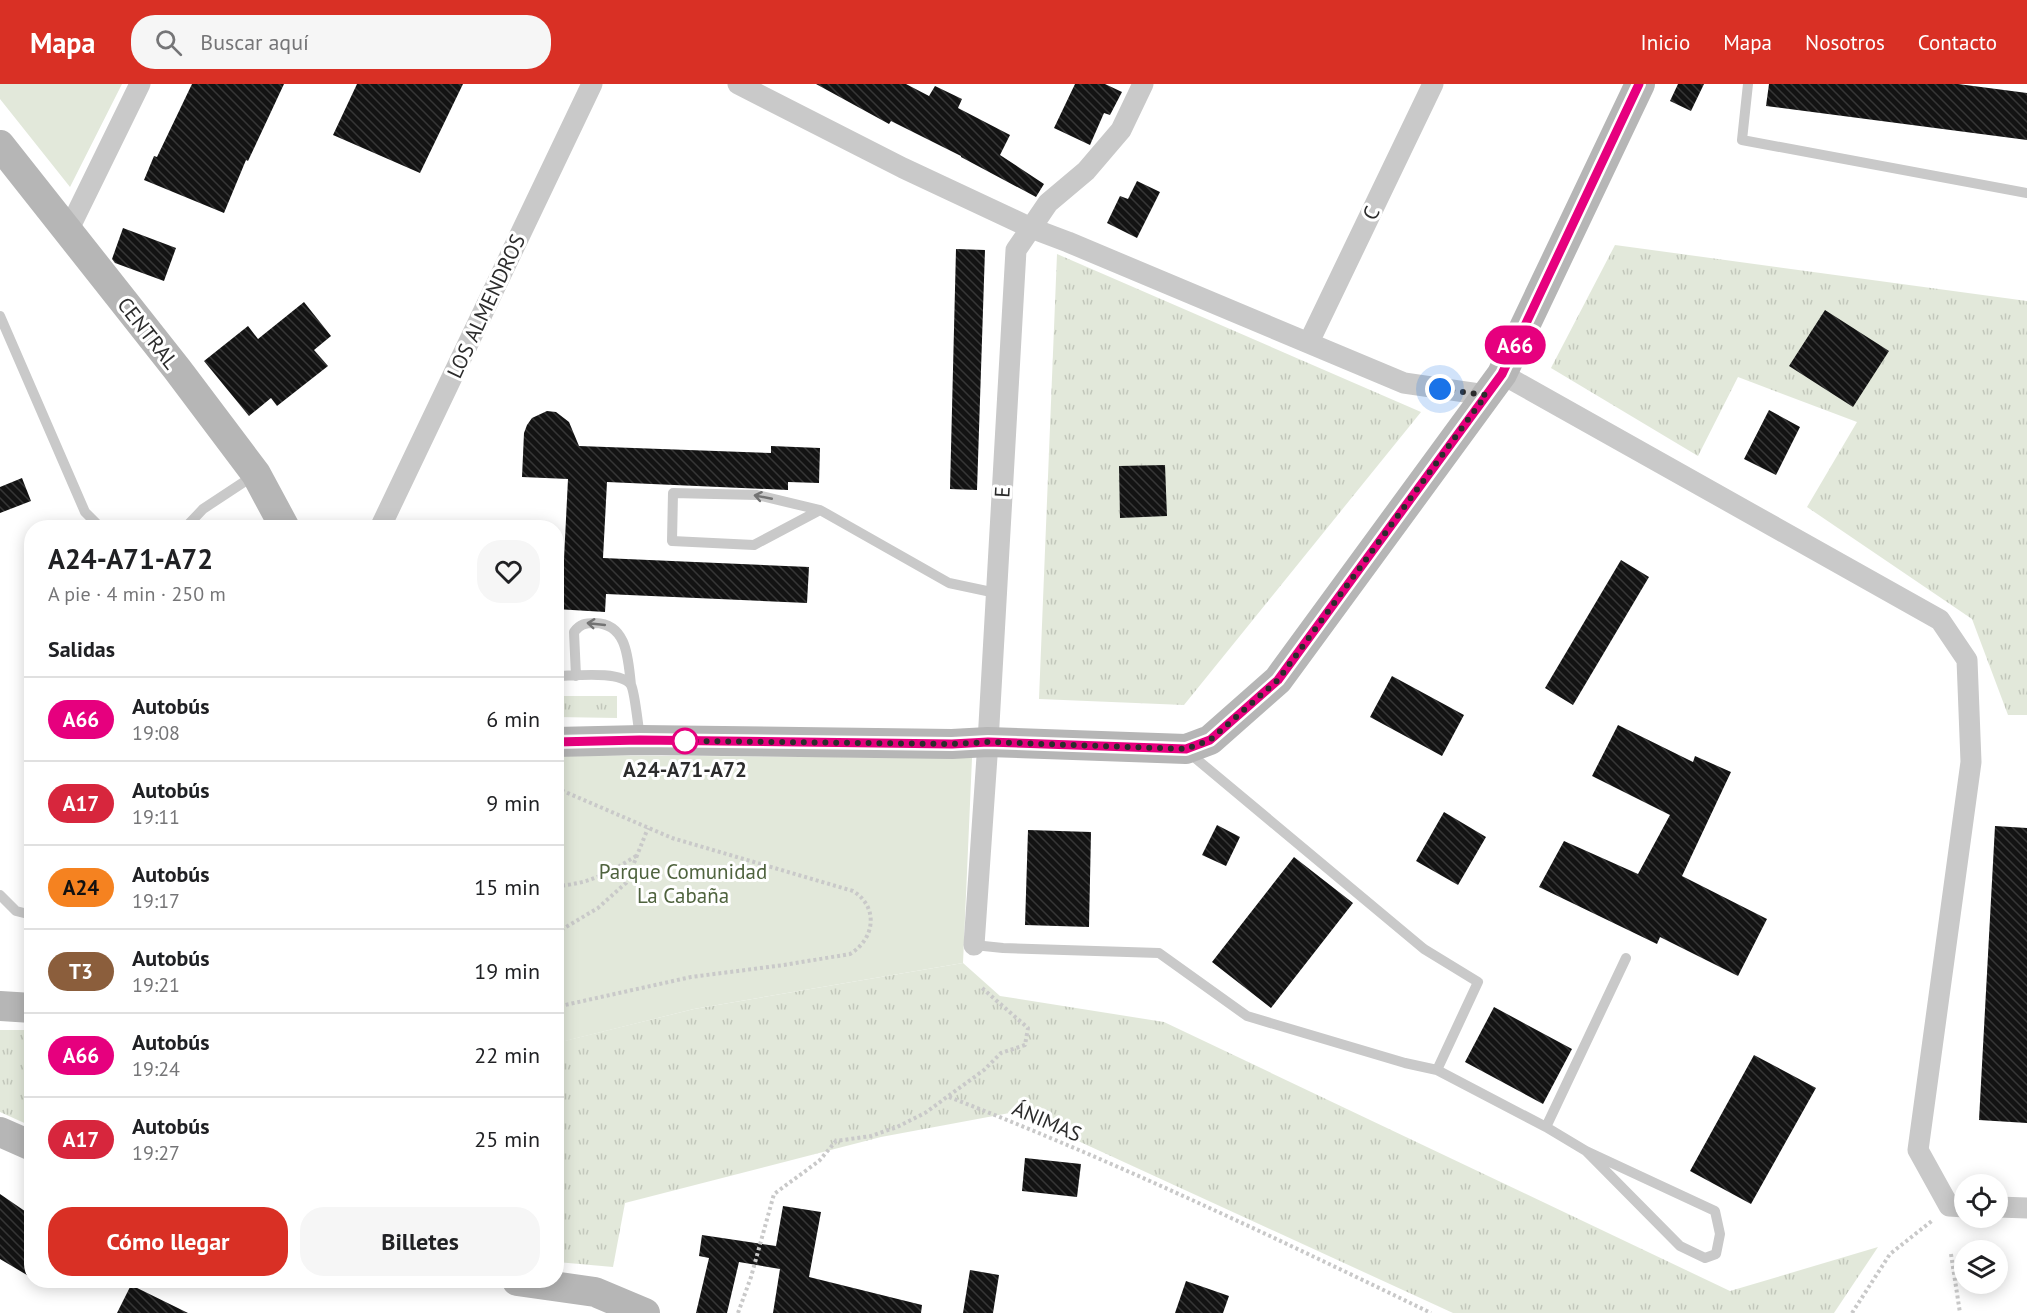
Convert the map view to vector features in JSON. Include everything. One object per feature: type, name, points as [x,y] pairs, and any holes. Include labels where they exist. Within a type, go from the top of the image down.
[{"type":"street","points":[[68,231],[140,84]]},
{"type":"street","name":"LOS ALMENDROS","points":[[384,520],[592,84]]},
{"type":"street","points":[[738,84],[903,168],[1031,228],[1404,383],[1494,385],[1940,620],[1967,660],[1971,762],[1918,1149],[1954,1202]]},
{"type":"street","name":"E","points":[[974,945],[1016,250],[1048,203],[1086,171],[1121,130],[1143,84]]},
{"type":"street","name":"C","points":[[1309,342],[1433,84]]},
{"type":"street","points":[[564,742],[640,740],[952,744],[988,742],[1186,749],[1210,740],[1278,680],[1494,385],[1640,84]]},
{"type":"street","name":"CENTRAL","points":[[0,145],[256,474],[281,520]]},
{"type":"street","points":[[0,1006],[24,1008]]},
{"type":"street","points":[[0,1132],[24,1142]]},
{"type":"street","points":[[2008,1207],[2027,1208]]},
{"type":"street","points":[[564,1288],[595,1292],[645,1313]]},
{"type":"lane","points":[[1748,84],[1742,140],[2027,193]]},
{"type":"lane","points":[[0,316],[85,512],[93,520]]},
{"type":"lane","points":[[192,520],[203,509],[256,474]]},
{"type":"lane","points":[[820,510],[754,544],[672,541],[673,493],[757,495],[820,510],[949,583],[996,593]]},
{"type":"lane","points":[[576,676],[574,632],[585,623],[598,623],[609,626],[620,633],[627,649],[640,740]]},
{"type":"lane","points":[[564,676],[612,675],[623,678],[632,685]]},
{"type":"lane","points":[[1186,749],[1424,949],[1478,982],[1437,1070]]},
{"type":"lane","points":[[0,895],[16,911],[24,913]]},
{"type":"lane","points":[[974,945],[1159,953],[1247,1016],[1405,1063],[1437,1070],[1546,1127],[1586,1151],[1715,1211],[1720,1234],[1716,1254],[1705,1258],[1680,1246],[1586,1151]]},
{"type":"lane","points":[[1546,1127],[1626,957]]},
{"type":"path","points":[[564,791],[672,838],[853,891],[863,897],[871,919],[865,941],[860,948],[850,954],[691,977],[564,1005]]},
{"type":"path","points":[[564,928],[598,908],[626,883],[648,828]]},
{"type":"path","points":[[564,885],[583,882],[607,874],[636,855]]},
{"type":"path","points":[[738,1313],[751,1277],[774,1194],[819,1161],[836,1141],[871,1136],[926,1113],[984,1070],[1001,1053],[1024,1045],[1028,1028],[982,988]]},
{"type":"path","name":"ÁNIMAS","points":[[949,1097],[1044,1135],[1311,1255],[1431,1313]]},
{"type":"path","points":[[1852,1313],[1890,1254],[1954,1208]]},
{"type":"path","points":[[1951,1254],[1960,1313]]},
{"type":"green space","points":[[0,84],[122,84],[70,187],[0,99]]},
{"type":"green space","points":[[1615,245],[2027,301],[2027,715],[2008,715],[1972,619],[1807,507],[1857,422],[1738,377],[1698,456],[1551,368]]},
{"type":"green space","points":[[1057,254],[1421,412],[1184,705],[1039,699]]},
{"type":"green space","points":[[564,696],[617,696],[617,718],[564,717]]},
{"type":"green space","name":"Parque Comunidad La Cabaña","points":[[564,755],[972,758],[963,963],[694,1009],[564,1041]]},
{"type":"green space","points":[[963,963],[1000,996],[1164,1022],[1730,1291],[1878,1247],[1834,1313],[1453,1313],[1015,1112],[881,1137],[625,1203],[613,1267],[564,1263],[564,1041],[694,1009]]},
{"type":"green space","points":[[0,1030],[24,1030],[24,1123],[0,1112]]},
{"type":"building","points":[[192,84],[284,84],[248,161],[246,160],[224,213],[144,180]]},
{"type":"building","points":[[357,84],[463,84],[420,173],[333,135]]},
{"type":"building","points":[[816,84],[906,84],[929,96],[935,86],[962,99],[958,108],[1010,135],[1000,155],[1044,184],[1036,197],[891,121],[889,124]]},
{"type":"building","points":[[1075,84],[1105,84],[1122,92],[1110,115],[1104,113],[1090,145],[1054,128]]},
{"type":"building","points":[[1678,84],[1704,84],[1691,111],[1670,101]]},
{"type":"building","points":[[1769,84],[1958,84],[2027,93],[2027,140],[1766,106]]},
{"type":"building","points":[[1137,181],[1160,192],[1137,238],[1107,223],[1120,196],[1128,199]]},
{"type":"building","points":[[123,228],[176,248],[164,281],[115,263],[112,259]]},
{"type":"building","points":[[956,249],[985,250],[977,490],[950,489]]},
{"type":"building","points":[[304,302],[331,336],[314,350],[328,366],[277,406],[271,398],[249,416],[204,361],[248,326],[258,339]]},
{"type":"building","points":[[1825,310],[1889,351],[1853,407],[1789,366]]},
{"type":"building","points":[[1769,410],[1800,427],[1776,475],[1744,459]]},
{"type":"building","points":[[547,411],[556,412],[569,422],[579,446],[771,453],[771,446],[820,448],[819,483],[788,482],[788,490],[607,482],[603,558],[809,567],[807,603],[606,594],[605,612],[564,609],[568,479],[522,477],[524,433],[532,418]]},
{"type":"building","points":[[1165,465],[1167,516],[1120,518],[1119,466]]},
{"type":"building","points":[[22,478],[31,501],[0,513],[0,487]]},
{"type":"building","points":[[1621,560],[1649,577],[1573,705],[1545,688]]},
{"type":"building","points":[[1392,676],[1464,715],[1442,756],[1370,717]]},
{"type":"building","points":[[1618,725],[1693,762],[1695,756],[1731,772],[1682,876],[1767,919],[1738,976],[1660,937],[1657,944],[1539,887],[1564,841],[1638,874],[1670,815],[1592,776]]},
{"type":"building","points":[[1444,812],[1486,837],[1458,885],[1416,861]]},
{"type":"building","points":[[1217,825],[1240,837],[1226,866],[1202,855]]},
{"type":"building","points":[[1995,826],[2027,828],[2027,1123],[1979,1120]]},
{"type":"building","points":[[1028,830],[1091,832],[1089,927],[1025,925]]},
{"type":"building","points":[[1294,857],[1353,903],[1271,1008],[1212,962]]},
{"type":"building","points":[[1494,1007],[1572,1049],[1543,1104],[1465,1062]]},
{"type":"building","points":[[1754,1055],[1816,1088],[1751,1204],[1690,1171]]},
{"type":"building","points":[[1025,1158],[1081,1164],[1077,1197],[1022,1191]]},
{"type":"building","points":[[0,1194],[24,1210],[24,1273],[0,1259]]},
{"type":"building","points":[[783,1206],[821,1212],[809,1277],[922,1305],[921,1313],[773,1313],[780,1269],[739,1262],[727,1313],[696,1313],[709,1258],[699,1256],[702,1235],[776,1246]]},
{"type":"building","points":[[970,1270],[999,1275],[993,1313],[963,1313]]},
{"type":"building","points":[[1186,1281],[1229,1296],[1223,1313],[1175,1313]]},
{"type":"building","points":[[130,1288],[137,1288],[188,1313],[117,1313]]},
{"type":"bus line","name":"A66","points":[[564,742],[640,740],[952,744],[988,742],[1186,749],[1210,740],[1278,680],[1502,374],[1639,84]]},
{"type":"place","name":"A24-A71-A72","points":[[685,741]]},
{"type":"route","points":[[685,741],[952,744],[988,742],[1186,749],[1210,740],[1278,680],[1486,395],[1440,389]]}]
